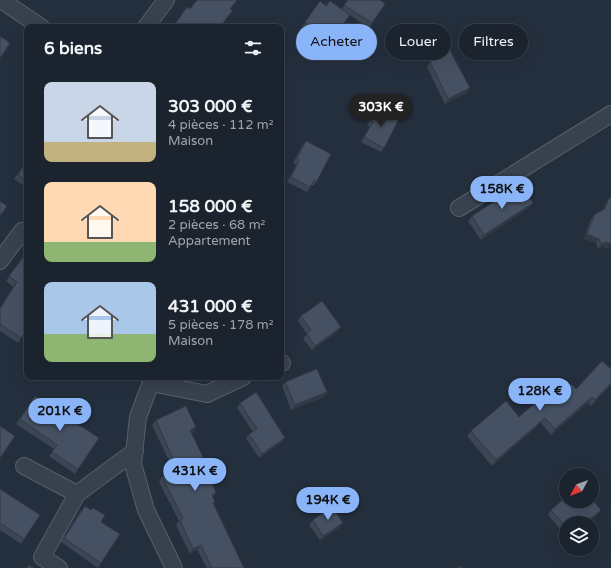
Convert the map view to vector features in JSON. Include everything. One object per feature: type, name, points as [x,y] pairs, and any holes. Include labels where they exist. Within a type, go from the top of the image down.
[{"type":"street","points":[[1,0],[37,24]]},
{"type":"street","points":[[148,24],[166,0]]},
{"type":"street","points":[[458,208],[611,114]]},
{"type":"street","points":[[0,261],[22,231],[24,233]]},
{"type":"street","points":[[174,568],[146,510],[133,464],[138,417],[152,380],[207,394],[236,380]]},
{"type":"street","points":[[59,568],[42,557],[77,494],[135,451]]},
{"type":"street","points":[[24,466],[77,494]]},
{"type":"building","points":[[197,0],[237,0],[230,9],[233,10],[222,24],[175,24],[187,7],[190,9]]},
{"type":"building","points":[[348,0],[380,0],[385,4],[372,23],[344,5]]},
{"type":"building","points":[[320,1],[326,6],[330,1],[350,15],[343,24],[308,24],[305,22]]},
{"type":"building","points":[[0,36],[10,43],[0,58]]},
{"type":"building","points":[[451,52],[470,88],[448,99],[430,62],[433,60],[451,60]]},
{"type":"building","points":[[377,108],[399,119],[384,148],[364,137],[373,122],[370,120]]},
{"type":"building","points":[[306,141],[331,154],[317,181],[314,180],[310,187],[291,177],[299,160],[297,158]]},
{"type":"building","points":[[24,166],[24,179],[18,175]]},
{"type":"building","points":[[521,184],[533,203],[484,235],[472,216]]},
{"type":"building","points":[[609,198],[611,198],[611,244],[606,242],[601,244],[599,239],[587,234],[595,214],[605,209]]},
{"type":"building","points":[[0,201],[7,206],[0,216]]},
{"type":"building","points":[[24,256],[24,334],[21,338],[0,324],[0,309],[17,282],[9,276]]},
{"type":"building","points":[[322,301],[341,327],[315,346],[307,334],[311,330],[301,316]]},
{"type":"building","points":[[602,361],[611,369],[611,383],[595,400],[592,397],[555,429],[545,418],[496,460],[471,431],[506,401],[519,417],[562,380],[568,386],[571,384],[576,389]]},
{"type":"building","points":[[317,369],[327,392],[295,405],[285,382]]},
{"type":"building","points":[[256,392],[285,438],[262,454],[249,434],[257,429],[240,403]]},
{"type":"building","points":[[35,396],[99,438],[78,469],[52,452],[57,445],[20,419]]},
{"type":"building","points":[[186,406],[196,427],[190,430],[203,457],[200,459],[216,492],[212,495],[215,502],[213,503],[244,568],[212,568],[201,545],[193,549],[180,520],[183,518],[162,477],[170,473],[167,465],[174,461],[156,420]]},
{"type":"building","points":[[0,426],[15,436],[0,458]]},
{"type":"building","points":[[0,489],[40,515],[24,539],[0,523]]},
{"type":"building","points":[[559,503],[559,508],[599,508],[601,510],[594,516],[559,516],[559,519],[551,510]]},
{"type":"building","points":[[85,506],[91,510],[93,508],[105,515],[101,522],[120,534],[101,563],[64,538]]},
{"type":"building","points":[[332,506],[343,523],[323,536],[313,520]]},
{"type":"building","points":[[29,565],[34,568],[27,568]]}]
